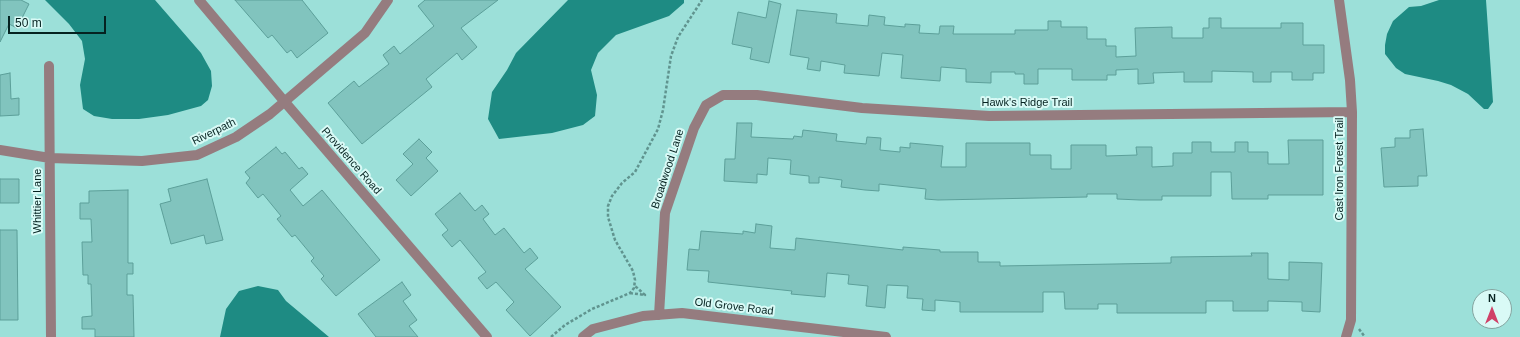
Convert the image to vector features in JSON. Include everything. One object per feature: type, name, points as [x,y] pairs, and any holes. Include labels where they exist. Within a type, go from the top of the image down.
[{"type":"street","name":"Providence Road","points":[[199,0],[284,102],[487,337]]},
{"type":"street","name":"Riverpath","points":[[0,150],[50,158],[142,161],[198,155],[236,137],[270,114],[365,33],[388,0]]},
{"type":"street","name":"Cast Iron Forest Trail","points":[[1339,0],[1350,80],[1352,112],[1351,320],[1346,337]]},
{"type":"street","name":"Whittier Lane","points":[[49,66],[51,337]]},
{"type":"street","name":"Hawk's Ridge Trail","points":[[706,105],[723,95],[757,95],[862,108],[989,116],[1352,112]]},
{"type":"street","name":"Broadwood Lane","points":[[659,315],[665,213],[694,128],[706,105]]},
{"type":"street","name":"Old Grove Road","points":[[583,337],[593,330],[643,316],[682,313],[886,337]]},
{"type":"path","points":[[630,293],[634,285],[633,272],[615,240],[610,226],[608,206],[618,187],[635,172],[658,129],[663,110],[671,56],[678,37],[702,0]]},
{"type":"path","points":[[551,337],[565,325],[592,309],[630,293],[645,295],[634,285]]},
{"type":"path","points":[[1358,327],[1365,337]]},
{"type":"water","points":[[45,0],[155,0],[201,53],[211,71],[212,86],[208,100],[201,106],[168,115],[139,119],[112,119],[94,116],[83,109],[80,85],[85,59],[82,41],[69,24]]},
{"type":"water","points":[[568,0],[684,0],[684,3],[669,16],[616,35],[598,53],[591,70],[597,95],[595,116],[583,125],[552,133],[499,139],[488,119],[492,92],[507,70],[516,53]]},
{"type":"water","points":[[1439,0],[1486,0],[1493,102],[1488,109],[1484,109],[1468,94],[1451,85],[1405,74],[1396,68],[1385,54],[1387,34],[1393,21],[1409,7],[1421,6]]},
{"type":"water","points":[[258,286],[278,290],[286,301],[329,337],[220,337],[226,309],[239,291]]},
{"type":"building","points":[[0,0],[21,0],[29,4],[17,28],[9,24],[0,42]]},
{"type":"building","points":[[235,0],[302,0],[328,33],[297,58],[291,50],[287,53],[272,35],[268,38]]},
{"type":"building","points":[[425,0],[498,0],[461,28],[477,47],[462,60],[457,53],[426,79],[432,87],[362,144],[328,103],[354,81],[359,87],[389,64],[383,55],[394,46],[400,54],[434,26],[418,6]]},
{"type":"building","points":[[769,1],[781,4],[769,63],[750,59],[752,48],[732,44],[738,12],[766,18]]},
{"type":"building","points":[[797,10],[837,14],[836,23],[868,26],[869,15],[885,17],[884,25],[905,27],[905,24],[920,25],[919,33],[939,34],[940,26],[954,26],[953,34],[1015,34],[1015,30],[1048,30],[1048,21],[1061,21],[1061,27],[1087,27],[1087,39],[1106,39],[1106,46],[1116,46],[1116,57],[1136,56],[1135,28],[1172,27],[1172,38],[1203,38],[1203,28],[1209,28],[1209,18],[1221,18],[1221,28],[1281,28],[1281,23],[1303,23],[1303,45],[1324,45],[1324,73],[1313,73],[1313,80],[1292,80],[1292,72],[1271,72],[1271,82],[1253,82],[1253,72],[1212,71],[1212,82],[1184,82],[1184,72],[1153,73],[1154,83],[1138,84],[1138,69],[1116,70],[1116,75],[1107,75],[1107,80],[1072,80],[1072,69],[1038,69],[1038,84],[1024,84],[1024,74],[1015,74],[1015,72],[991,72],[991,83],[966,82],[966,69],[941,67],[940,81],[901,78],[903,55],[882,53],[879,76],[844,73],[845,65],[821,61],[820,71],[807,69],[809,58],[790,55]]},
{"type":"building","points":[[10,73],[11,99],[19,98],[19,115],[0,116],[0,75]]},
{"type":"building","points":[[737,123],[752,123],[751,137],[793,139],[794,136],[802,137],[803,130],[837,134],[836,141],[866,144],[867,137],[881,138],[880,150],[900,152],[900,147],[910,148],[910,143],[943,146],[941,167],[966,167],[966,143],[1030,143],[1030,155],[1051,155],[1051,169],[1071,169],[1071,145],[1106,145],[1106,156],[1137,155],[1136,147],[1152,147],[1152,167],[1173,166],[1173,153],[1192,153],[1192,142],[1211,142],[1211,152],[1235,152],[1235,142],[1248,142],[1248,152],[1268,152],[1268,164],[1289,164],[1288,140],[1323,140],[1323,195],[1268,195],[1268,199],[1232,199],[1231,172],[1211,172],[1211,196],[1162,196],[1162,200],[1140,200],[1117,199],[1117,194],[1087,194],[1087,197],[938,200],[925,199],[926,189],[879,184],[879,191],[865,190],[841,187],[842,180],[819,177],[819,183],[809,183],[809,176],[790,174],[791,160],[768,158],[767,175],[757,174],[757,183],[724,181],[725,159],[735,159]]},
{"type":"building","points":[[1423,129],[1427,176],[1418,176],[1418,186],[1384,187],[1381,148],[1395,147],[1395,138],[1410,138],[1410,130]]},
{"type":"building","points":[[419,139],[432,152],[426,158],[438,171],[411,196],[396,180],[413,164],[403,154]]},
{"type":"building","points":[[276,147],[282,154],[285,152],[299,169],[302,167],[308,174],[290,190],[303,206],[322,190],[380,260],[336,296],[321,279],[324,276],[311,261],[314,258],[295,235],[292,237],[277,219],[281,216],[263,194],[258,198],[246,183],[250,178],[245,172]]},
{"type":"building","points":[[0,179],[19,179],[19,203],[0,203]]},
{"type":"building","points":[[207,179],[223,240],[206,244],[204,235],[171,244],[160,204],[171,201],[168,189]]},
{"type":"building","points":[[128,190],[128,263],[133,263],[133,274],[127,274],[127,295],[133,295],[134,337],[95,337],[95,329],[82,329],[82,317],[92,316],[91,284],[88,284],[88,275],[83,275],[82,242],[92,242],[91,219],[80,219],[80,203],[89,203],[89,191]]},
{"type":"building","points":[[460,193],[475,211],[482,205],[489,214],[483,219],[495,235],[504,228],[524,253],[530,248],[538,258],[525,269],[561,307],[530,336],[506,310],[514,302],[496,282],[487,289],[478,278],[486,272],[460,240],[452,247],[442,235],[448,230],[435,214]]},
{"type":"building","points":[[756,224],[772,226],[770,248],[795,250],[796,238],[903,250],[903,247],[940,250],[940,252],[978,252],[978,262],[1000,262],[1000,266],[1171,263],[1171,257],[1252,256],[1251,253],[1268,253],[1268,279],[1289,280],[1289,262],[1322,263],[1320,312],[1302,311],[1302,302],[1268,301],[1268,311],[1233,311],[1233,301],[1206,301],[1206,313],[1117,313],[1117,304],[1098,304],[1098,309],[1065,309],[1064,292],[1043,292],[1043,312],[960,312],[960,302],[935,300],[935,311],[922,310],[923,299],[907,298],[908,286],[887,285],[885,308],[866,306],[868,286],[848,284],[849,275],[827,273],[825,297],[791,294],[792,291],[708,282],[709,271],[687,270],[689,249],[699,250],[701,231],[743,234],[743,231],[755,233]]},
{"type":"building","points":[[0,230],[17,230],[18,320],[0,320]]},
{"type":"building","points":[[402,282],[411,295],[403,301],[417,320],[409,326],[418,337],[376,337],[358,314]]}]
